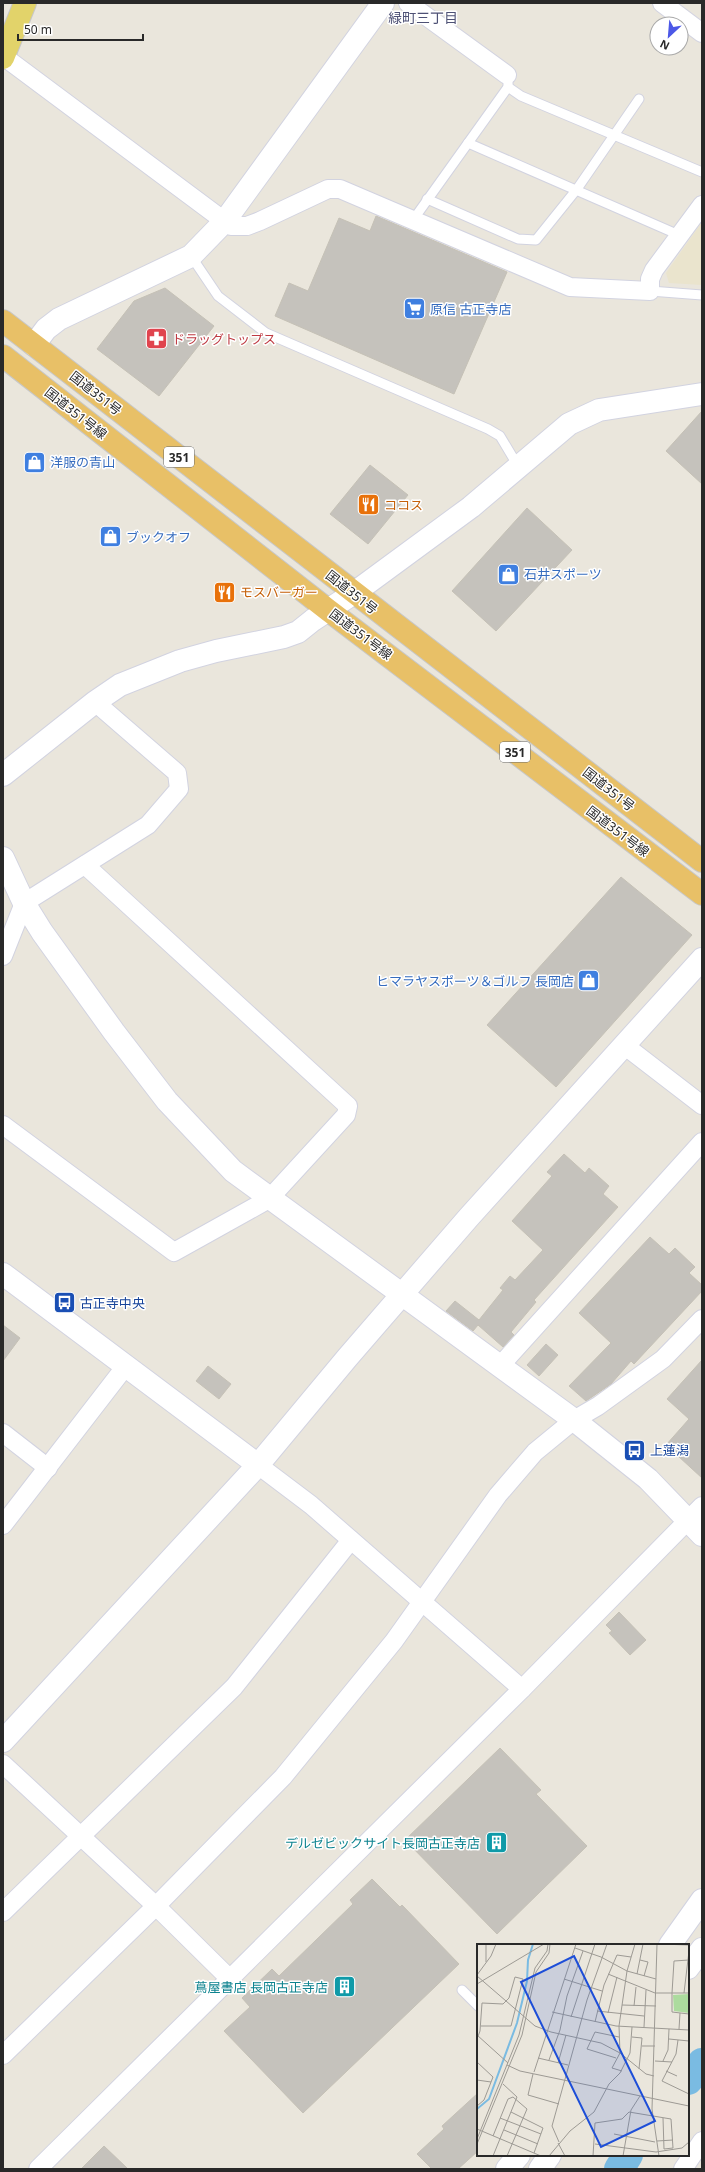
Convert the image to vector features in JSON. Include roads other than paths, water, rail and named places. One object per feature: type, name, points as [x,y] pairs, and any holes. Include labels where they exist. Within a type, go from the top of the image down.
[{"type":"highway","name":"国道351号","points":[[3,321],[702,861]]},
{"type":"highway","name":"国道351号線","points":[[3,356],[328,610],[702,894]]},
{"type":"main road","points":[[3,57],[25,3]]},
{"type":"street","points":[[34,345],[46,329],[59,320],[191,256],[224,222],[383,3]]},
{"type":"street","points":[[408,3],[507,81]]},
{"type":"street","points":[[662,3],[702,33]]},
{"type":"street","points":[[3,57],[231,226],[247,226],[328,189],[340,189],[570,287],[650,291],[650,279],[654,270],[702,205]]},
{"type":"street","points":[[3,775],[95,702],[120,685],[180,661],[216,651],[284,637],[298,632],[471,507],[569,424],[599,410],[702,394]]},
{"type":"street","points":[[3,956],[24,903],[148,825],[178,789],[177,773],[95,702]]},
{"type":"street","points":[[3,858],[24,903],[72,975],[167,1101],[233,1171],[499,1367],[574,1420],[648,1479],[697,1521],[522,1689],[38,2169]]},
{"type":"street","points":[[3,1125],[174,1252],[269,1199],[346,1115],[348,1106],[85,865]]},
{"type":"street","points":[[3,1741],[258,1465],[402,1295],[702,959]]},
{"type":"street","points":[[624,1045],[702,1105]]},
{"type":"street","points":[[499,1367],[702,1142]]},
{"type":"street","points":[[3,1274],[311,1505],[424,1601],[522,1689]]},
{"type":"street","points":[[3,2055],[156,1906],[283,1777],[390,1647],[498,1495],[535,1452],[574,1420],[598,1406],[663,1359],[702,1319]]},
{"type":"street","points":[[3,1525],[125,1367]]},
{"type":"street","points":[[3,1432],[48,1468]]},
{"type":"street","points":[[3,1912],[79,1836],[234,1687],[351,1540]]},
{"type":"street","points":[[3,1764],[156,1906],[229,1978]]},
{"type":"street","points":[[671,1944],[702,1900]]},
{"type":"street","points":[[689,1967],[702,1949]]},
{"type":"street","points":[[682,2169],[702,2141]]},
{"type":"street","points":[[507,2169],[518,2156]]},
{"type":"street","points":[[540,2169],[549,2156]]},
{"type":"lane","points":[[413,220],[468,143],[507,81],[521,96],[613,136],[702,172]]},
{"type":"lane","points":[[427,199],[518,239],[536,240],[577,189],[639,98]]},
{"type":"lane","points":[[468,143],[577,189],[679,235]]},
{"type":"lane","points":[[191,256],[218,296],[266,332],[488,429],[500,436],[518,466]]},
{"type":"lane","points":[[650,291],[702,296]]},
{"type":"lane","points":[[462,1990],[477,2005]]},
{"type":"waterway","points":[[689,2079],[702,2063]]},
{"type":"waterway","points":[[619,2169],[627,2156]]},
{"type":"place","name":"原信 古正寺店","points":[[415,309]]},
{"type":"place","name":"ドラッグトップス","points":[[156,339]]},
{"type":"place","name":"洋服の青山","points":[[34,462]]},
{"type":"place","name":"ココス","points":[[369,505]]},
{"type":"place","name":"ブックオフ","points":[[110,537]]},
{"type":"place","name":"石井スポーツ","points":[[508,574]]},
{"type":"place","name":"モスバーガー","points":[[225,592]]},
{"type":"place","name":"ヒマラヤスポーツ＆ゴルフ 長岡店","points":[[589,981]]},
{"type":"place","name":"古正寺中央","points":[[65,1303]]},
{"type":"place","name":"上蓮潟","points":[[635,1450]]},
{"type":"place","name":"デルゼビックサイト長岡古正寺店","points":[[496,1843]]},
{"type":"place","name":"蔦屋書店 長岡古正寺店","points":[[344,1987]]},
{"type":"district","name":"緑町三丁目","points":[[423,17]]}]
